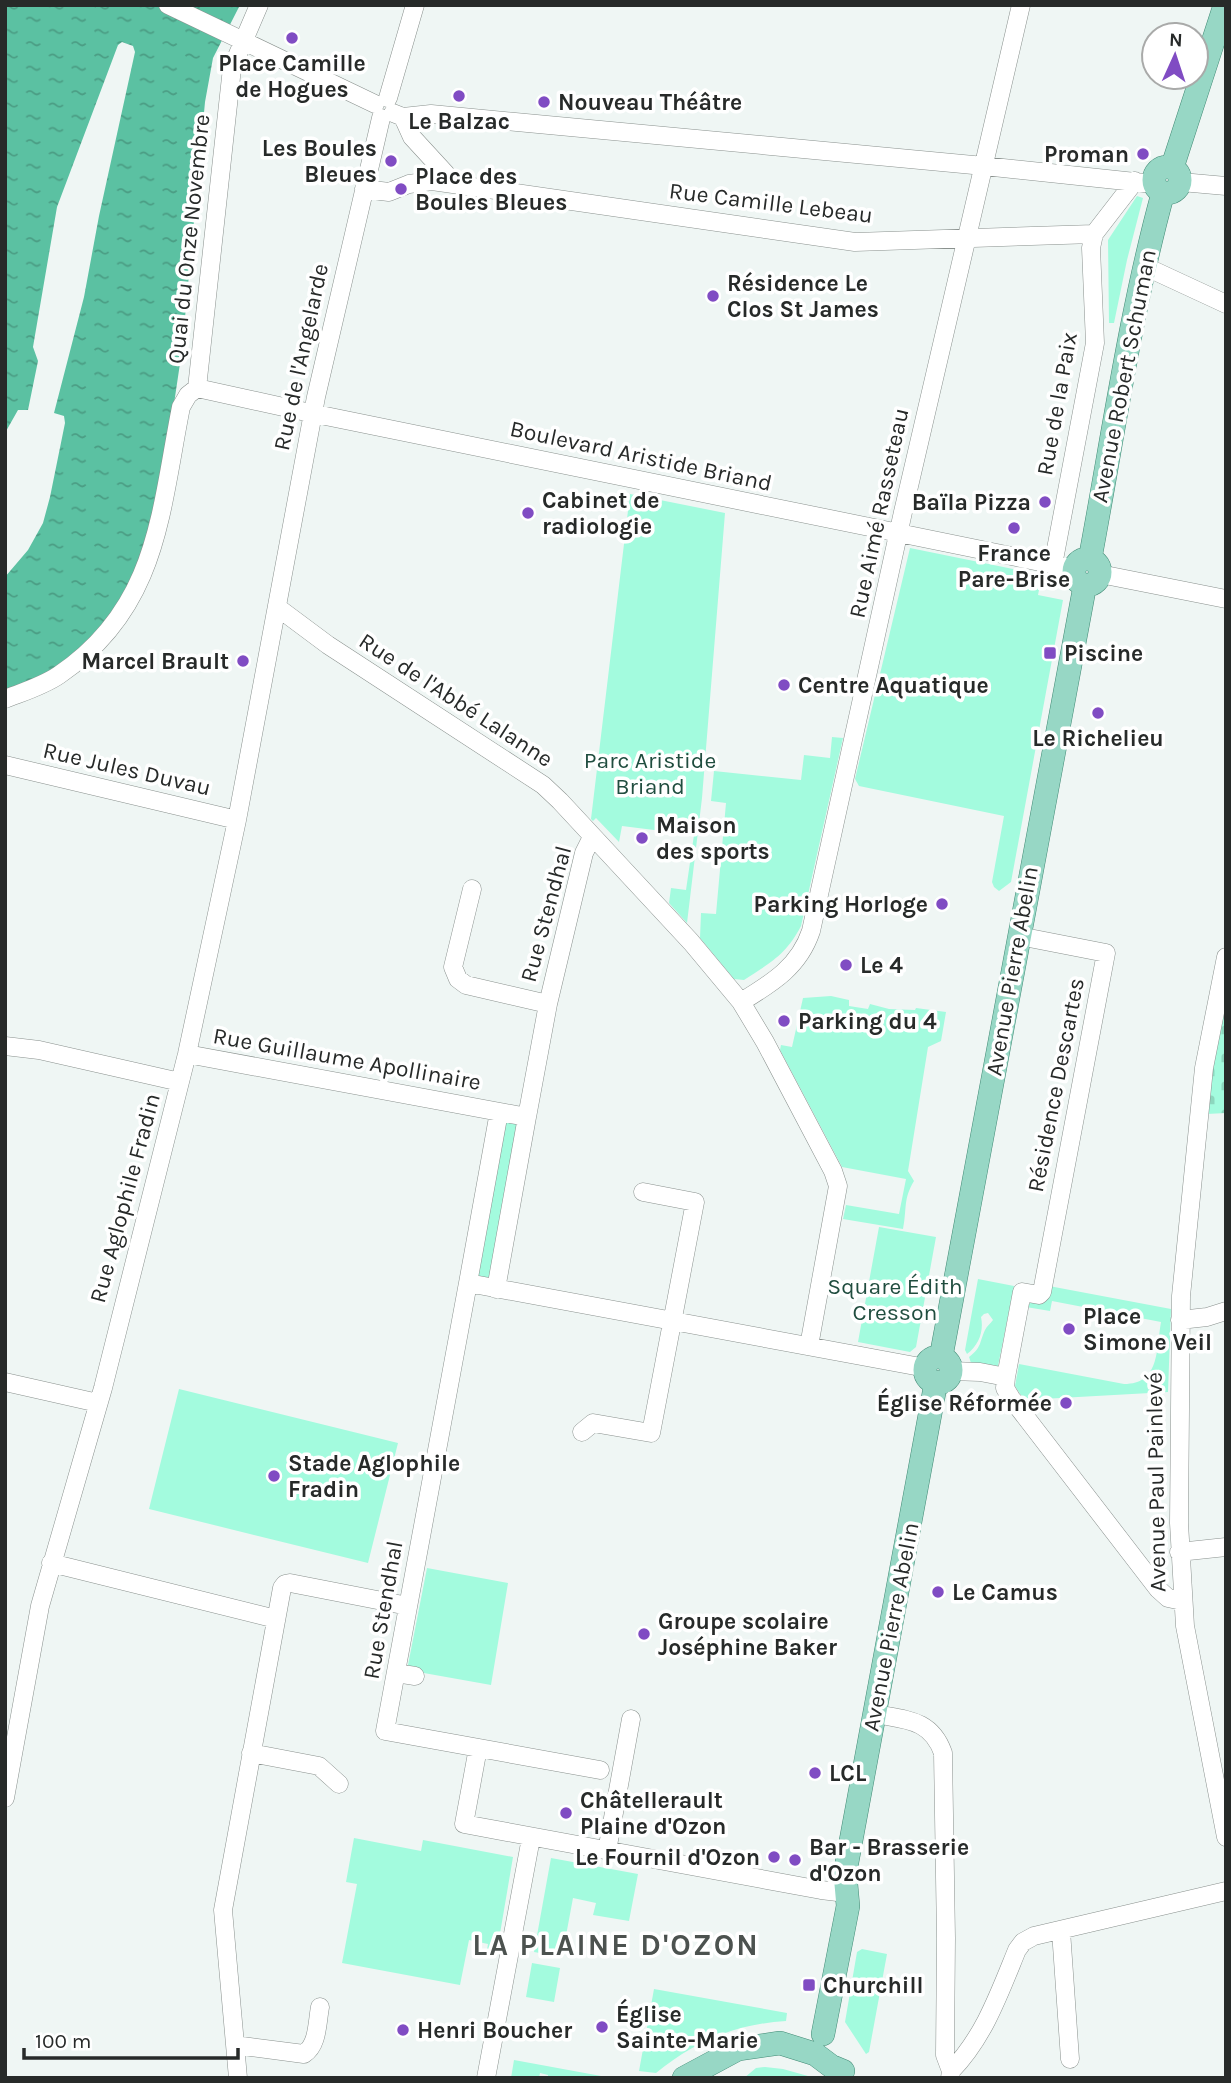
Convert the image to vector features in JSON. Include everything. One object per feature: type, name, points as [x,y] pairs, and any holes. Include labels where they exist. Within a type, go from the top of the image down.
[{"type":"main road","name":"Avenue Robert Schuman","points":[[1081,571],[1161,182],[1226,5]]},
{"type":"main road","name":"Avenue Pierre Abelin","points":[[810,2041],[848,1906],[842,1885],[1019,936],[1081,571]]},
{"type":"main road","points":[[684,2078],[738,2049],[761,2044],[810,2041],[831,2066],[845,2075]]},
{"type":"street","points":[[168,5],[388,110],[1226,186]]},
{"type":"street","name":"Quai du Onze Novembre","points":[[5,699],[57,677],[78,661],[118,618],[135,593],[155,542],[181,407],[188,395],[197,388],[230,79],[236,57],[259,5]]},
{"type":"street","name":"Rue de l'Angelarde","points":[[278,607],[312,413],[364,189],[415,5]]},
{"type":"street","name":"Rue Aimé Rasseteau","points":[[741,1002],[789,969],[806,945],[811,930],[1021,5]]},
{"type":"street","points":[[364,189],[389,192],[409,184],[439,182],[446,174],[388,110]]},
{"type":"street","name":"Rue Camille Lebeau","points":[[439,182],[855,242],[1094,234]]},
{"type":"street","points":[[1094,234],[1161,182]]},
{"type":"street","name":"Rue de la Paix","points":[[1081,571],[1095,343],[1091,248],[1094,234]]},
{"type":"street","points":[[1144,266],[1226,304]]},
{"type":"street","name":"Boulevard Aristide Briand","points":[[197,388],[1226,599]]},
{"type":"street","name":"Rue Aglophile Fradin","points":[[5,1798],[40,1606],[99,1403],[187,1054],[237,820],[278,607]]},
{"type":"street","name":"Rue de l'Abbé Lalanne","points":[[278,607],[328,646],[543,785],[717,971],[741,1002],[765,1042],[833,1171],[838,1186],[809,1346]]},
{"type":"street","name":"Rue Jules Duvau","points":[[5,765],[237,820]]},
{"type":"street","name":"Rue Stendhal","points":[[496,1289],[548,1004],[584,853],[593,837]]},
{"type":"street","name":"Rue Stendhal","points":[[472,889],[453,967],[458,979],[466,985],[548,1004]]},
{"type":"street","name":"Résidence Descartes","points":[[1006,1377],[1022,1292],[1039,1295],[1042,1292],[1106,953],[1019,936]]},
{"type":"street","name":"Avenue Paul Painlevé","points":[[1226,957],[1200,1105],[1180,1320],[1182,1601],[1226,1837]]},
{"type":"street","points":[[5,1046],[39,1050],[180,1082]]},
{"type":"street","name":"Rue Guillaume Apollinaire","points":[[187,1054],[499,1112]]},
{"type":"street","points":[[499,1112],[527,1117]]},
{"type":"street","name":"Rue Stendhal","points":[[499,1112],[385,1731],[600,1770]]},
{"type":"street","points":[[582,1432],[593,1423],[651,1433],[695,1202],[643,1192]]},
{"type":"street","points":[[468,1283],[939,1369],[1006,1377],[1005,1388],[1011,1398],[1157,1590],[1168,1598],[1182,1601]]},
{"type":"street","points":[[1180,1320],[1207,1317],[1226,1311]]},
{"type":"street","points":[[5,1382],[99,1403]]},
{"type":"street","points":[[1180,1552],[1226,1546]]},
{"type":"street","points":[[51,1563],[276,1619]]},
{"type":"street","points":[[238,2078],[223,1910],[282,1588],[290,1583],[408,1606]]},
{"type":"street","points":[[396,1673],[415,1676]]},
{"type":"street","points":[[874,1714],[914,1721],[924,1726],[933,1733],[943,1753],[945,2055],[950,2075]]},
{"type":"street","points":[[607,1851],[631,1719]]},
{"type":"street","points":[[478,1748],[464,1824],[821,1891],[842,1885]]},
{"type":"street","points":[[251,1753],[319,1766],[339,1784]]},
{"type":"street","points":[[486,2078],[531,1838]]},
{"type":"street","points":[[950,2075],[981,2034],[1017,1950],[1023,1942],[1034,1936],[1226,1891]]},
{"type":"street","points":[[1061,1931],[1070,2059]]},
{"type":"street","points":[[235,2045],[304,2054],[314,2042],[320,2007]]},
{"type":"green space","points":[[1137,196],[1143,198],[1114,323],[1109,323],[1108,240]]},
{"type":"green space","name":"Parc Aristide Briand","points":[[630,494],[725,513],[702,798],[687,923],[669,903],[671,888],[686,890],[694,835],[622,826],[619,842],[596,818],[593,821],[591,819]]},
{"type":"green space","points":[[910,548],[1042,575],[1038,595],[1063,600],[1011,882],[999,891],[992,882],[1004,816],[859,786],[855,779]]},
{"type":"green space","points":[[832,737],[843,738],[801,926],[777,958],[744,980],[734,979],[700,938],[701,913],[716,914],[726,803],[711,801],[714,771],[801,780],[804,755],[830,758]]},
{"type":"green space","points":[[1226,993],[1226,1113],[1207,1114],[1209,1076]]},
{"type":"green space","points":[[831,996],[849,1000],[849,1006],[868,1009],[870,1004],[889,1009],[916,1008],[946,1012],[941,1041],[928,1047],[908,1171],[914,1181],[907,1199],[903,1229],[843,1219],[846,1205],[899,1214],[906,1179],[842,1167],[780,1050],[781,1045],[792,1047],[803,998]]},
{"type":"green space","points":[[503,1121],[519,1123],[492,1279],[477,1279]]},
{"type":"green space","name":"Square Édith Cresson","points":[[879,1227],[936,1237],[916,1347],[910,1352],[858,1342]]},
{"type":"green space","points":[[978,1279],[1014,1286],[998,1366],[971,1363],[969,1357],[978,1347],[985,1330],[993,1320],[988,1313],[981,1317],[982,1327],[977,1342],[967,1354],[965,1350]]},
{"type":"green space","points":[[1049,1286],[1171,1309],[1168,1392],[1024,1400],[1015,1386],[1019,1364],[1124,1384],[1144,1378],[1150,1372],[1157,1354],[1161,1322],[1052,1301],[1050,1311],[1026,1307]]},
{"type":"green space","name":"Stade Aglophile Fradin","points":[[179,1389],[398,1443],[368,1563],[149,1509]]},
{"type":"green space","points":[[427,1568],[508,1583],[491,1685],[407,1670]]},
{"type":"green space","points":[[354,1838],[421,1851],[423,1840],[513,1857],[496,1957],[486,1956],[488,1944],[469,1940],[460,1985],[342,1963],[357,1884],[346,1882]]},
{"type":"green space","points":[[551,1858],[638,1874],[629,1921],[593,1915],[596,1903],[573,1898],[562,1957],[534,1952]]},
{"type":"green space","points":[[862,1949],[887,1954],[869,2052],[866,2054],[845,2022],[857,1952]]},
{"type":"green space","points":[[532,1963],[560,1968],[554,2002],[526,1997]]},
{"type":"green space","points":[[654,1989],[787,2013],[786,2021],[733,2030],[701,2043],[656,2073],[639,2071]]},
{"type":"green space","points":[[514,2060],[612,2078],[548,2078],[548,2075],[540,2073],[539,2078],[511,2078]]},
{"type":"green space","points":[[765,2067],[815,2078],[744,2078],[756,2068]]},
{"type":"water","points":[[5,5],[240,5],[213,58],[205,102],[182,350],[168,444],[144,557],[127,593],[90,641],[55,671],[5,693],[5,577],[28,550],[43,523],[50,497],[65,423],[64,416],[54,413],[84,297],[135,52],[133,46],[122,42],[118,45],[57,207],[33,347],[38,361],[28,410],[18,410],[5,433]]},
{"type":"place","name":"Place Camille de Hogues","points":[[292,38]]},
{"type":"place","name":"Le Balzac","points":[[459,96]]},
{"type":"place","name":"Nouveau Théâtre","points":[[544,102]]},
{"type":"place","name":"Proman","points":[[1143,154]]},
{"type":"place","name":"Les Boules Bleues","points":[[391,161]]},
{"type":"place","name":"Place des Boules Bleues","points":[[401,189]]},
{"type":"place","name":"Résidence Le Clos St James","points":[[713,296]]},
{"type":"place","name":"Baïla Pizza","points":[[1045,502]]},
{"type":"place","name":"Cabinet de radiologie","points":[[528,513]]},
{"type":"place","name":"France Pare-Brise","points":[[1014,528]]},
{"type":"place","name":"Piscine","points":[[1050,653]]},
{"type":"place","name":"Marcel Brault","points":[[243,661]]},
{"type":"place","name":"Centre Aquatique","points":[[784,685]]},
{"type":"place","name":"Le Richelieu","points":[[1098,713]]},
{"type":"place","name":"Maison des sports","points":[[642,838]]},
{"type":"place","name":"Parking Horloge","points":[[942,904]]},
{"type":"place","name":"Le 4","points":[[846,965]]},
{"type":"place","name":"Parking du 4","points":[[784,1021]]},
{"type":"place","name":"Place Simone Veil","points":[[1069,1329]]},
{"type":"place","name":"Église Réformée","points":[[1066,1403]]},
{"type":"place","name":"Stade Aglophile Fradin","points":[[274,1476]]},
{"type":"place","name":"Le Camus","points":[[938,1592]]},
{"type":"place","name":"Groupe scolaire Joséphine Baker","points":[[644,1634]]},
{"type":"place","name":"LCL","points":[[815,1773]]},
{"type":"place","name":"Châtellerault Plaine d'Ozon","points":[[566,1813]]},
{"type":"place","name":"Le Fournil d'Ozon","points":[[774,1857]]},
{"type":"place","name":"Bar - Brasserie d'Ozon","points":[[795,1860]]},
{"type":"place","name":"Churchill","points":[[809,1985]]},
{"type":"place","name":"Église Sainte-Marie","points":[[602,2027]]},
{"type":"place","name":"Henri Boucher","points":[[403,2030]]},
{"type":"district","name":"LA PLAINE D'OZON","points":[[616,1945]]}]
